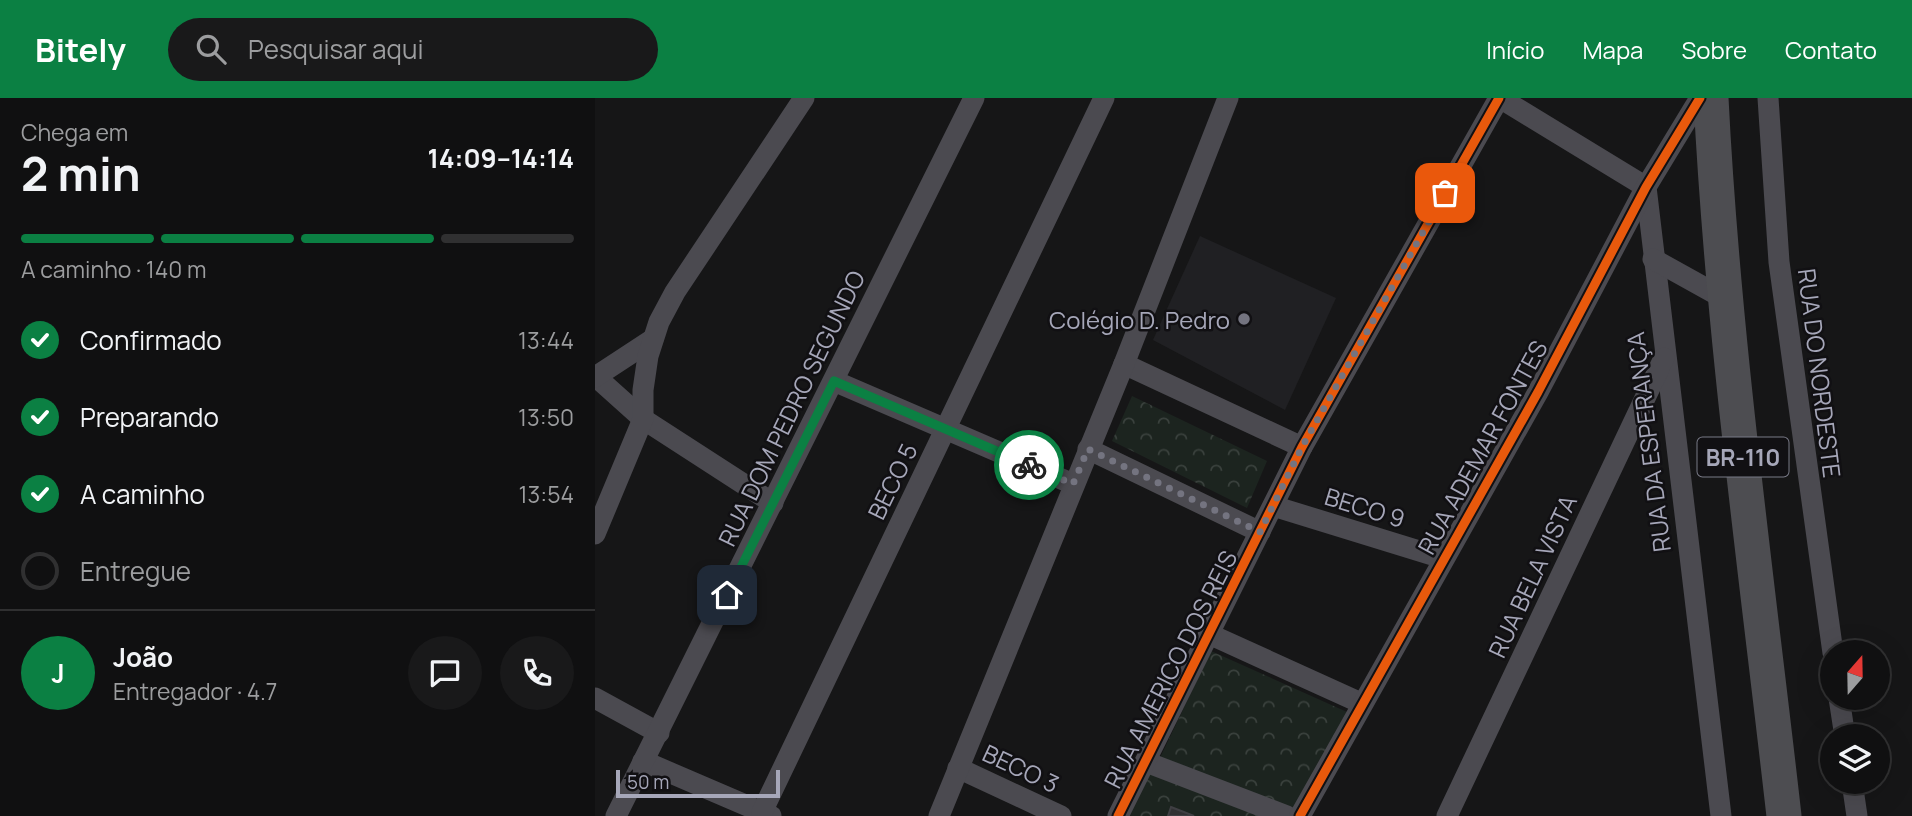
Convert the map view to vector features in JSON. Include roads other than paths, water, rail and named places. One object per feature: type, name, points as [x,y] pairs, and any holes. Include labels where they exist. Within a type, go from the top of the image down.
[{"type":"main road","name":"BR-110","points":[[1711,98],[1725,299],[1784,816]]},
{"type":"street","points":[[595,534],[643,419],[643,390],[653,339],[675,292],[804,98]]},
{"type":"street","name":"RUA DOM PEDRO SEGUNDO","points":[[616,816],[974,98]]},
{"type":"street","name":"BECO 5","points":[[767,814],[1104,98]]},
{"type":"street","points":[[939,816],[1124,365],[1228,98]]},
{"type":"street","points":[[1499,98],[1646,187]]},
{"type":"street","name":"RUA AMERICO DOS REIS","points":[[1118,816],[1302,447],[1499,98]]},
{"type":"street","name":"RUA ADEMAR FONTES","points":[[1300,816],[1442,558],[1538,392],[1646,187],[1700,98]]},
{"type":"street","name":"RUA DO NORDESTE","points":[[1768,98],[1779,262],[1831,640]]},
{"type":"street","name":"RUA DA ESPERANÇA","points":[[1646,187],[1664,358],[1721,816]]},
{"type":"street","points":[[1653,258],[1725,299]]},
{"type":"street","points":[[653,339],[595,377],[643,419],[773,503]]},
{"type":"street","name":"RUA BELA VISTA","points":[[1447,816],[1664,358]]},
{"type":"street","points":[[1124,365],[1302,447]]},
{"type":"street","points":[[834,381],[1073,484]]},
{"type":"street","points":[[1088,449],[1260,532]]},
{"type":"street","name":"BECO 9","points":[[1273,506],[1442,558]]},
{"type":"street","points":[[1209,634],[1361,703]]},
{"type":"street","points":[[595,698],[659,733]]},
{"type":"street","points":[[643,761],[767,814]]},
{"type":"street","points":[[1146,762],[1287,816]]},
{"type":"street","name":"BECO 3","points":[[958,768],[1061,816]]},
{"type":"street","points":[[1854,794],[1857,816]]},
{"type":"place","name":"Colégio D. Pedro","points":[[1244,319]]}]
